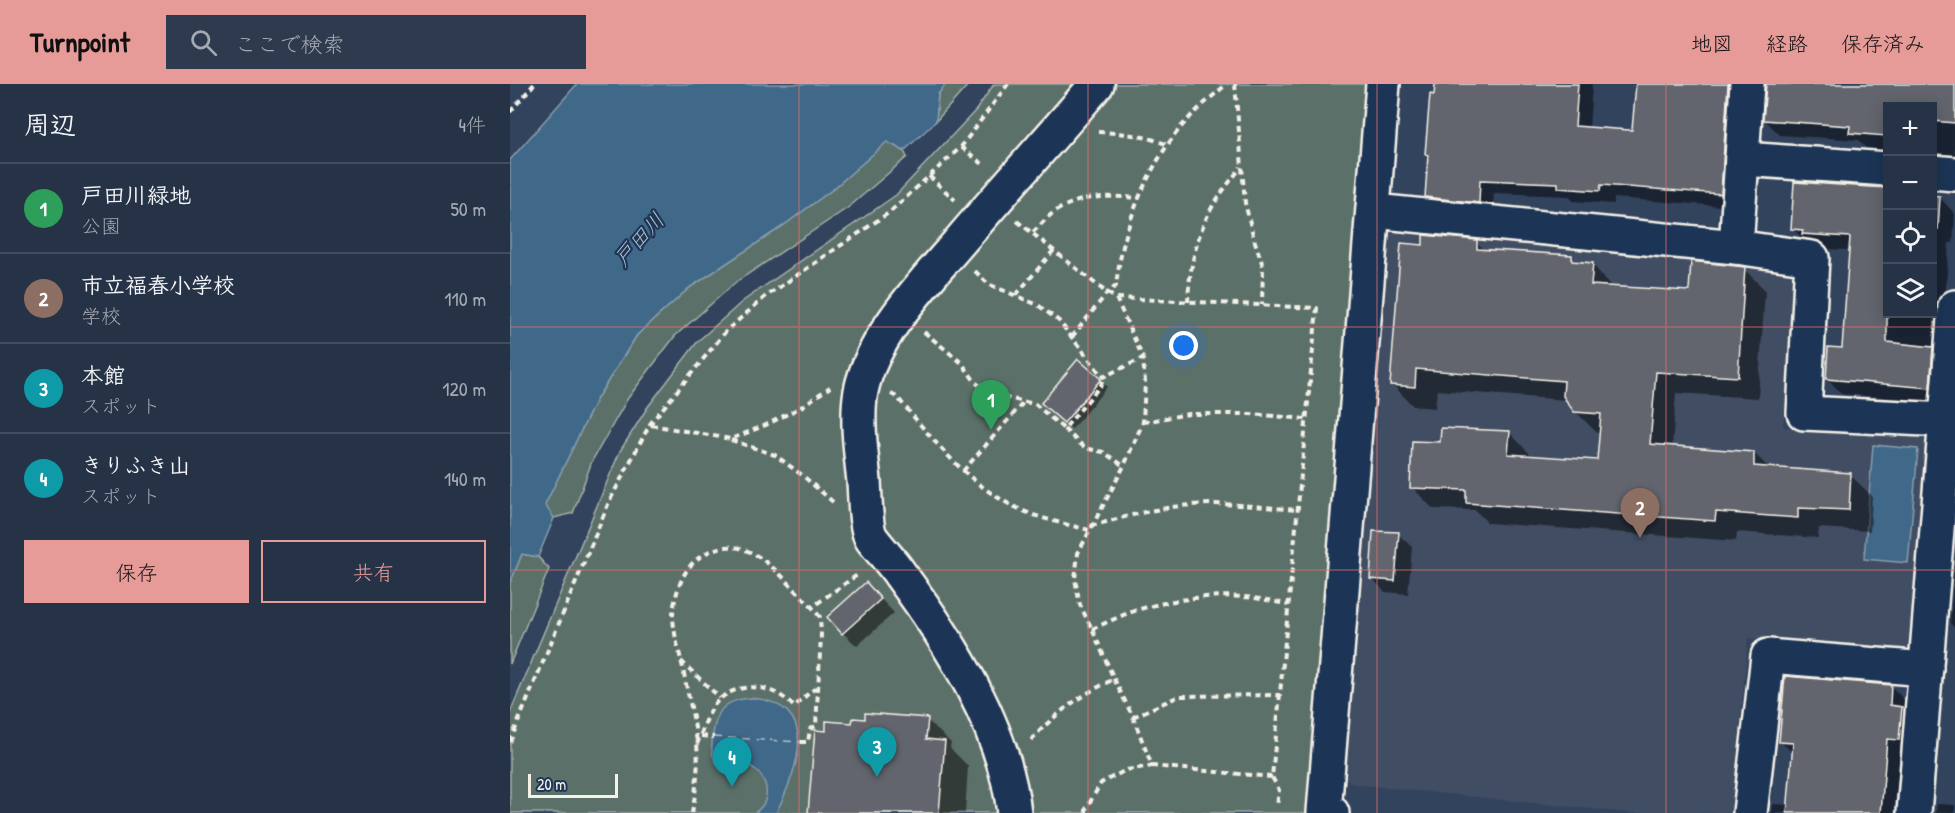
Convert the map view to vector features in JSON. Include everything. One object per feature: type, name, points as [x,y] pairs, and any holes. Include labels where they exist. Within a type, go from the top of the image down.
[{"type":"street","points":[[1014,813],[1009,785],[990,726],[966,676],[900,574],[878,546],[860,425],[861,390],[851,380],[875,352],[899,314],[953,249],[1097,84]]},
{"type":"street","points":[[1332,813],[1324,812],[1383,84]]},
{"type":"street","points":[[1736,247],[1747,84]]},
{"type":"street","points":[[1742,159],[1883,169]]},
{"type":"street","points":[[1937,172],[1955,174]]},
{"type":"street","points":[[1374,211],[1736,247],[1812,258],[1804,413],[1946,420]]},
{"type":"street","points":[[1914,813],[1955,307]]},
{"type":"street","points":[[1750,813],[1768,656],[1926,669]]},
{"type":"path","points":[[510,112],[534,84]]},
{"type":"path","points":[[510,742],[609,502],[650,424],[726,330],[765,297],[890,212],[961,147],[1008,84]]},
{"type":"path","points":[[1072,338],[1107,293],[1116,286],[1119,257],[1124,239],[1140,198],[1168,145],[1177,131],[1198,109],[1227,84]]},
{"type":"path","points":[[1235,84],[1245,203],[1263,266],[1262,305]]},
{"type":"path","points":[[1051,137],[1089,132],[1125,133],[1149,137],[1168,145]]},
{"type":"path","points":[[1188,302],[1191,268],[1197,244],[1216,200],[1241,167]]},
{"type":"path","points":[[1033,232],[1053,213],[1077,201],[1107,195],[1140,198]]},
{"type":"path","points":[[992,203],[1033,232],[1116,298],[1317,308],[1272,777],[1278,790],[1277,806]]},
{"type":"path","points":[[953,249],[988,284],[1038,305],[1059,321],[1103,377]]},
{"type":"path","points":[[1016,295],[1054,250]]},
{"type":"path","points":[[1116,298],[1143,358],[1145,382],[1143,422],[1124,465],[1078,553],[1076,579],[1080,605],[1133,717],[1152,766]]},
{"type":"path","points":[[899,314],[950,352],[962,363],[976,383],[997,396],[1035,405],[1085,447],[1103,452],[1124,465]]},
{"type":"path","points":[[1103,377],[1143,358]]},
{"type":"path","points":[[1064,429],[1101,385],[1103,377]]},
{"type":"path","points":[[731,440],[766,426],[851,380],[877,387],[897,397],[937,446],[963,471],[1005,502],[1031,514],[1090,528],[1136,514],[1183,506],[1232,505],[1298,510]]},
{"type":"path","points":[[963,471],[1023,402]]},
{"type":"path","points":[[1143,422],[1189,414],[1251,414],[1306,419]]},
{"type":"path","points":[[650,424],[731,440],[775,455],[802,474],[878,546],[812,607]]},
{"type":"path","points":[[692,813],[696,786],[697,745],[673,616],[675,593],[693,562],[708,550],[722,546],[739,547],[762,558],[820,617],[816,726],[810,729],[808,742],[800,742]]},
{"type":"path","points":[[1092,629],[1139,610],[1176,601],[1233,595],[1263,598],[1288,605]]},
{"type":"path","points":[[681,661],[720,698]]},
{"type":"path","points":[[1004,768],[1052,718],[1085,693],[1114,679]]},
{"type":"path","points":[[697,745],[720,698],[741,688],[761,687],[787,699],[794,707],[818,687]]},
{"type":"path","points":[[1133,717],[1179,696],[1280,695]]},
{"type":"path","points":[[701,736],[714,737]]},
{"type":"path","points":[[1086,813],[1101,783],[1126,770],[1152,766],[1272,777]]},
{"type":"shaded area","points":[[1381,229],[1799,267],[1783,427],[1930,437],[1909,654],[1748,638],[1732,813],[1630,813],[1352,784],[1344,775]]},
{"type":"green space","points":[[946,84],[969,84],[936,121],[938,94]]},
{"type":"green space","points":[[994,84],[1378,84],[1315,813],[510,813],[510,713],[620,451],[647,408],[698,341],[743,301],[896,195],[976,110]]},
{"type":"green space","points":[[887,141],[904,151],[907,157],[849,207],[736,282],[675,336],[628,398],[592,461],[573,513],[554,518],[544,506],[597,398],[637,335],[689,288],[780,228],[833,189]]},
{"type":"green space","points":[[522,554],[538,557],[549,569],[510,664],[510,583]]},
{"type":"water","name":"戸田川","points":[[577,84],[946,84],[938,94],[936,121],[904,151],[887,142],[833,189],[780,228],[689,288],[637,335],[597,398],[545,505],[554,518],[538,557],[522,554],[510,583],[510,160]]},
{"type":"water","points":[[1873,445],[1918,449],[1908,563],[1864,559]]},
{"type":"water","points":[[752,698],[774,703],[789,713],[796,726],[798,742],[796,760],[776,813],[754,813],[762,806],[766,796],[766,786],[755,769],[745,765],[734,765],[722,771],[712,753],[714,726],[722,710],[734,701]]},
{"type":"building","points":[[1435,84],[1578,84],[1575,126],[1632,130],[1636,84],[1728,84],[1721,194],[1601,185],[1600,191],[1558,188],[1558,183],[1480,180],[1479,203],[1425,197],[1428,155],[1425,154],[1430,94],[1434,95]]},
{"type":"building","points":[[1766,84],[1955,84],[1955,123],[1937,121],[1937,102],[1883,102],[1883,136],[1849,133],[1850,126],[1763,120]]},
{"type":"building","points":[[1794,182],[1883,188],[1883,318],[1887,318],[1887,342],[1933,347],[1930,388],[1826,379],[1828,347],[1842,348],[1850,237],[1802,234],[1803,230],[1791,229]]},
{"type":"building","points":[[1937,197],[1940,197],[1937,229]]},
{"type":"building","points":[[1423,235],[1477,240],[1477,249],[1572,255],[1572,261],[1593,263],[1591,285],[1689,291],[1691,261],[1745,267],[1738,377],[1656,372],[1650,444],[1754,452],[1754,466],[1851,473],[1849,510],[1798,508],[1798,518],[1716,512],[1715,521],[1466,503],[1466,490],[1410,488],[1412,441],[1440,442],[1441,428],[1510,431],[1508,454],[1597,460],[1601,414],[1574,412],[1563,396],[1564,381],[1416,369],[1415,387],[1390,385],[1401,243],[1423,245]]},
{"type":"building","points":[[1078,359],[1101,379],[1064,423],[1041,403]]},
{"type":"building","points":[[1373,531],[1399,532],[1395,581],[1370,579]]},
{"type":"building","points":[[866,582],[881,599],[842,634],[827,617]]},
{"type":"building","points":[[1785,676],[1891,685],[1890,705],[1902,707],[1899,740],[1887,739],[1881,813],[1787,813],[1793,743],[1779,742]]},
{"type":"building","points":[[865,713],[928,718],[926,739],[945,741],[939,813],[808,813],[815,730],[826,731],[826,721],[852,723],[853,718],[865,719]]},
{"type":"ferry route","points":[[714,737],[800,742]]},
{"type":"place","name":"戸田川緑地","points":[[991,430]]},
{"type":"place","name":"市立福春小学校","points":[[1640,538]]},
{"type":"place","name":"本館","points":[[877,777]]},
{"type":"place","name":"きりふき山","points":[[732,787]]}]
